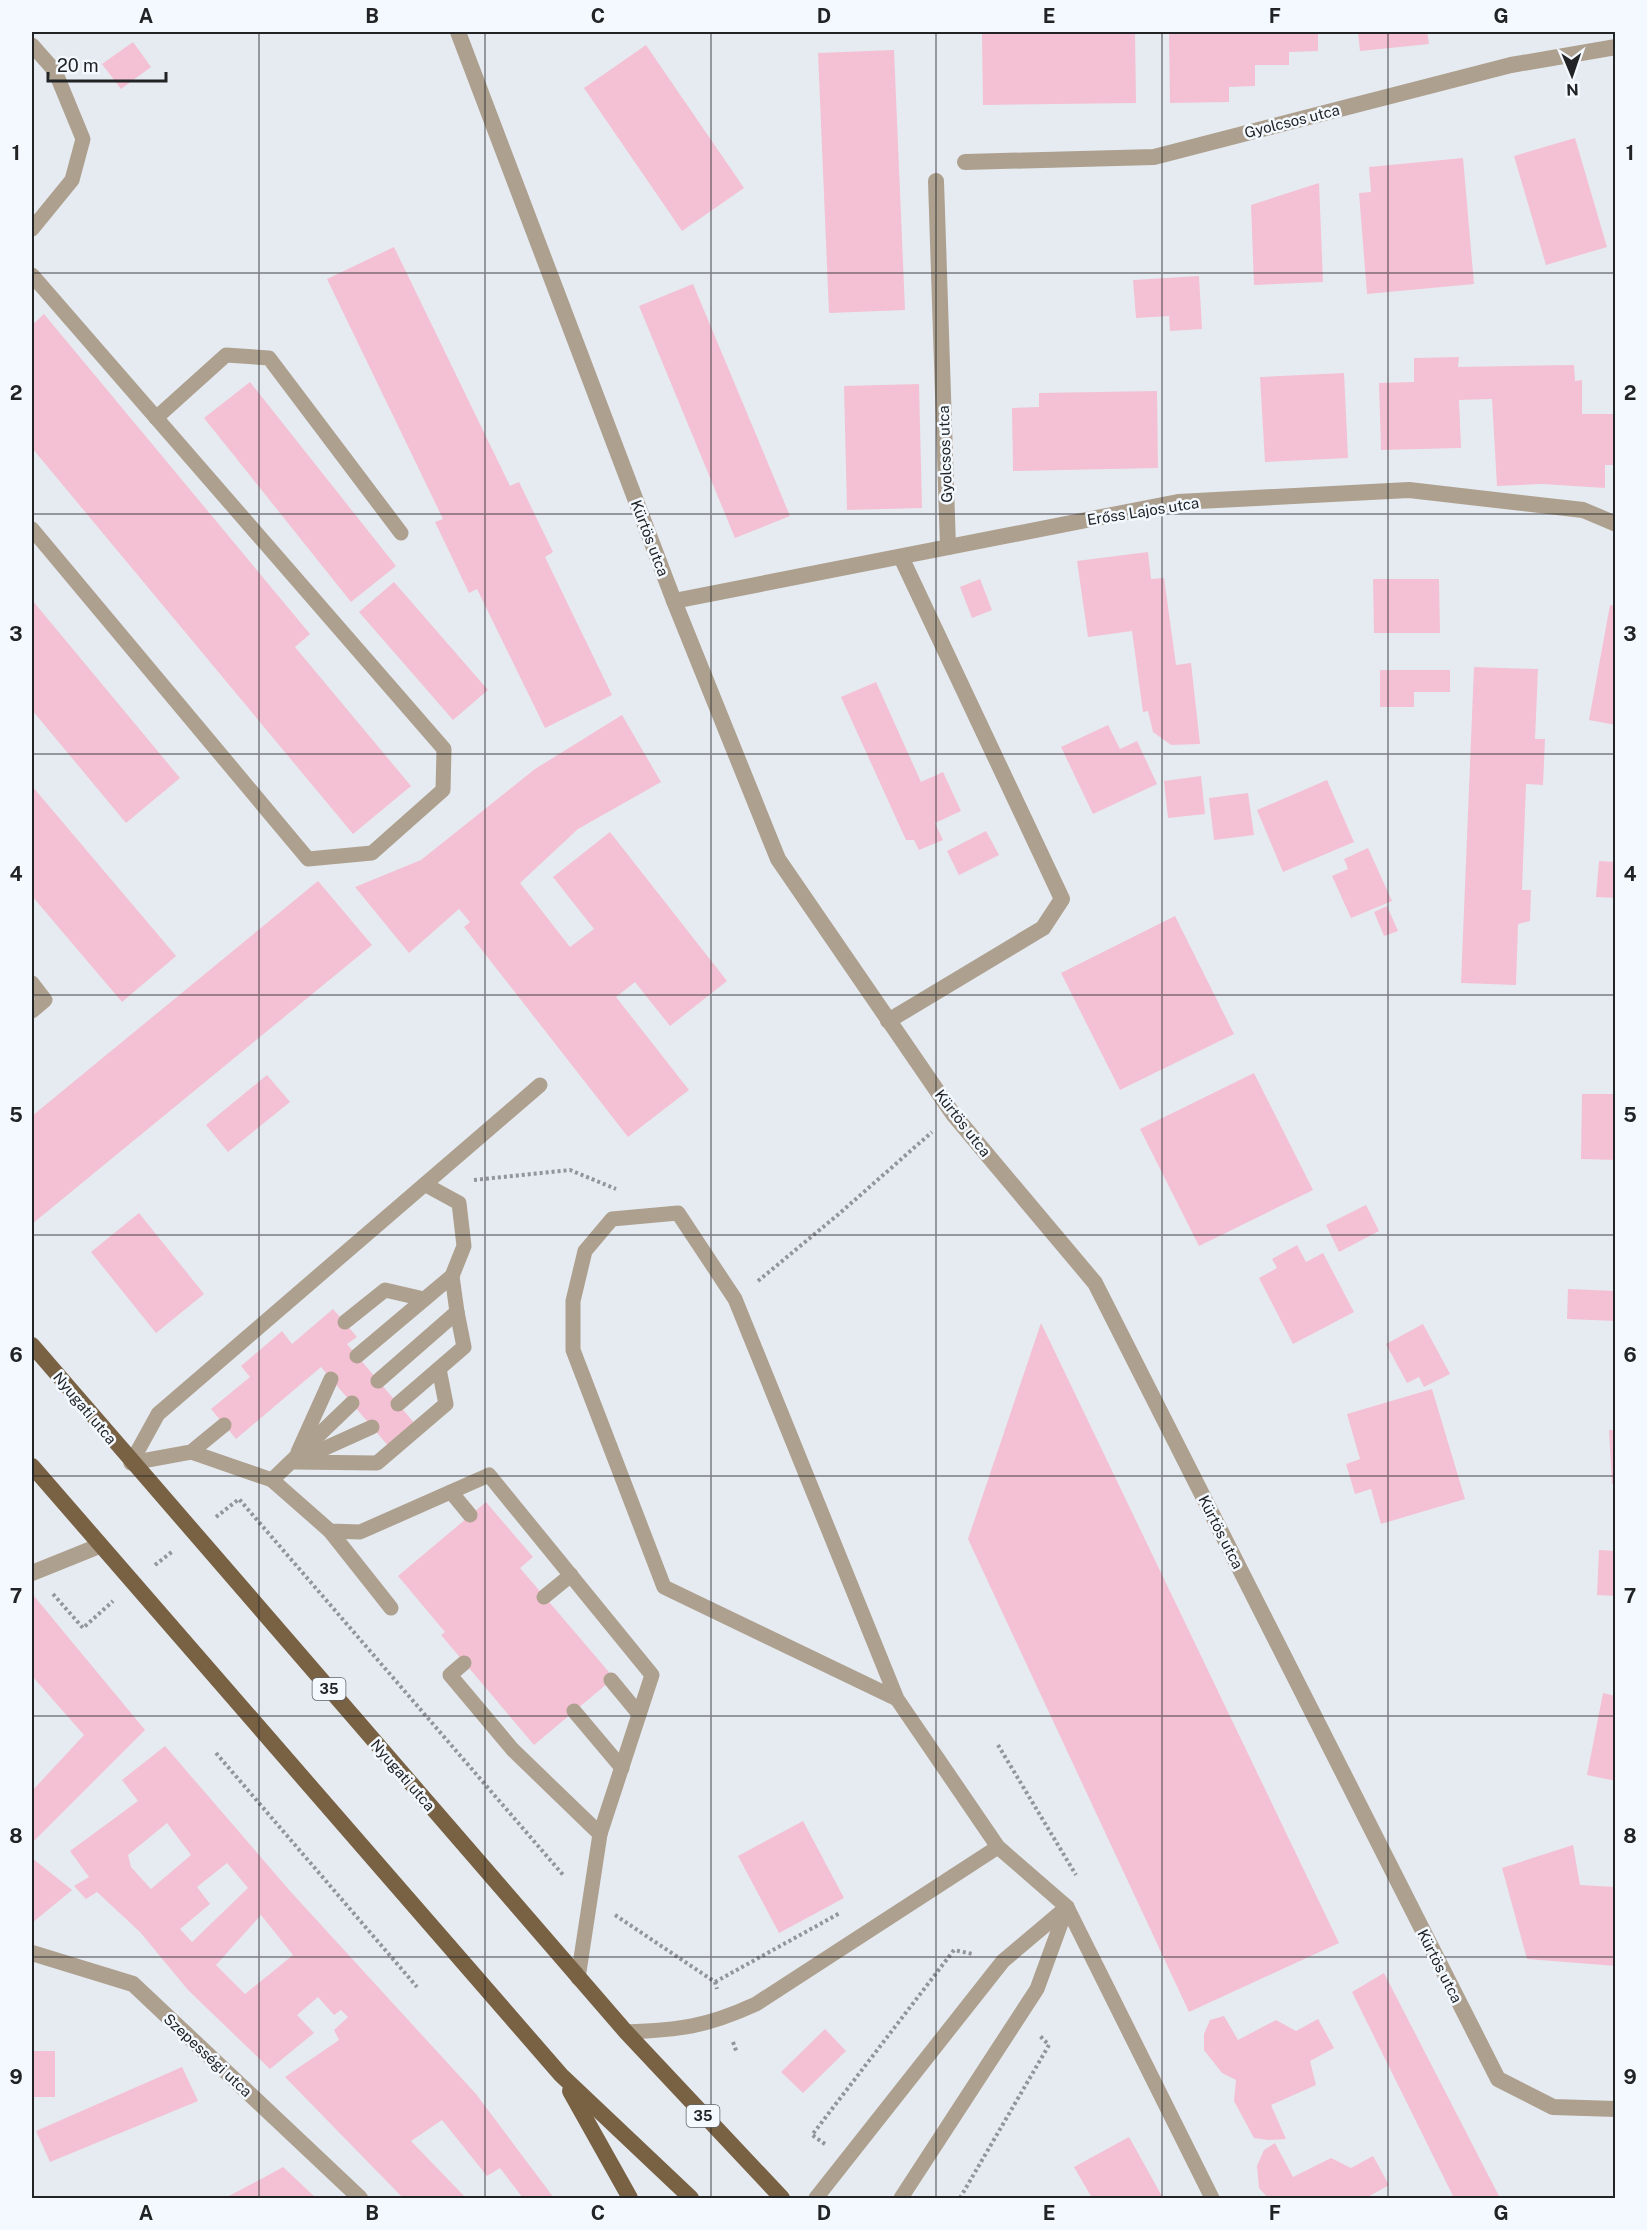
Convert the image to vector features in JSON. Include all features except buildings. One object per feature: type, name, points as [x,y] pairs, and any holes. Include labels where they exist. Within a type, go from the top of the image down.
[{"type":"main road","name":"Nyugati utca","points":[[32,1346],[578,1978],[782,2199]]},
{"type":"main road","points":[[32,1466],[132,1584],[561,2075],[691,2199]]},
{"type":"main road","points":[[561,2075],[630,2199]]},
{"type":"street","name":"Kürtös utca","points":[[458,32],[674,601],[778,859],[953,1114],[1095,1283],[1498,2079],[1552,2107],[1616,2109]]},
{"type":"street","name":"Gyolcsos utca","points":[[965,162],[1154,157],[1511,65],[1616,47]]},
{"type":"street","name":"Gyolcsos utca","points":[[936,181],[948,547]]},
{"type":"street","name":"Erőss Lajos utca","points":[[674,601],[1178,502],[1409,490],[1583,510],[1616,524]]},
{"type":"street","points":[[888,1021],[1043,928],[1062,899],[902,556]]},
{"type":"street","points":[[33,1572],[99,1546]]},
{"type":"street","name":"Szepességi utca","points":[[32,1953],[133,1984],[360,2199]]},
{"type":"lane","points":[[32,45],[55,71],[83,139],[72,180],[32,228]]},
{"type":"lane","points":[[32,275],[444,748],[443,790],[372,853],[308,859],[32,529]]},
{"type":"lane","points":[[156,418],[226,355],[269,358],[401,533]]},
{"type":"lane","points":[[32,983],[45,1000],[32,1011]]},
{"type":"lane","points":[[131,1463],[158,1414],[540,1085]]},
{"type":"lane","points":[[357,1356],[452,1276],[464,1246],[459,1203],[426,1185]]},
{"type":"lane","points":[[897,1700],[664,1587],[573,1350],[573,1301],[585,1251],[612,1220],[678,1213],[735,1299],[897,1700],[998,1847],[1066,1907],[1212,2199]]},
{"type":"lane","points":[[398,1404],[464,1347],[452,1276]]},
{"type":"lane","points":[[345,1322],[385,1290],[424,1299]]},
{"type":"lane","points":[[378,1381],[457,1312]]},
{"type":"lane","points":[[293,1462],[377,1463],[446,1404],[439,1369]]},
{"type":"lane","points":[[293,1462],[332,1379]]},
{"type":"lane","points":[[272,1480],[352,1403]]},
{"type":"lane","points":[[131,1463],[191,1452],[224,1425]]},
{"type":"lane","points":[[293,1462],[372,1427]]},
{"type":"lane","points":[[191,1452],[272,1480],[330,1532],[391,1608]]},
{"type":"lane","points":[[330,1532],[360,1532],[489,1475],[652,1675],[600,1834],[578,1978]]},
{"type":"lane","points":[[451,1492],[470,1515]]},
{"type":"lane","points":[[544,1597],[570,1575]]},
{"type":"lane","points":[[464,1663],[450,1675],[513,1750],[600,1834]]},
{"type":"lane","points":[[611,1680],[639,1714]]},
{"type":"lane","points":[[574,1711],[622,1767]]},
{"type":"lane","points":[[626,2032],[685,2029],[726,2018],[756,2004],[998,1847]]},
{"type":"lane","points":[[816,2199],[1003,1961],[1066,1907]]},
{"type":"lane","points":[[901,2199],[1037,1989],[1066,1907]]},
{"type":"path","points":[[735,1299],[840,1214],[953,1114]]},
{"type":"path","points":[[426,1185],[570,1170],[624,1192]]},
{"type":"path","points":[[33,1572],[83,1628],[132,1584],[239,1499],[565,1878]]},
{"type":"path","points":[[998,1744],[1082,1884]]},
{"type":"path","points":[[216,1753],[417,1987]]},
{"type":"path","points":[[615,1916],[715,1982],[848,1908]]},
{"type":"path","points":[[812,2134],[954,1950]]},
{"type":"path","points":[[960,2199],[1049,2045]]}]
